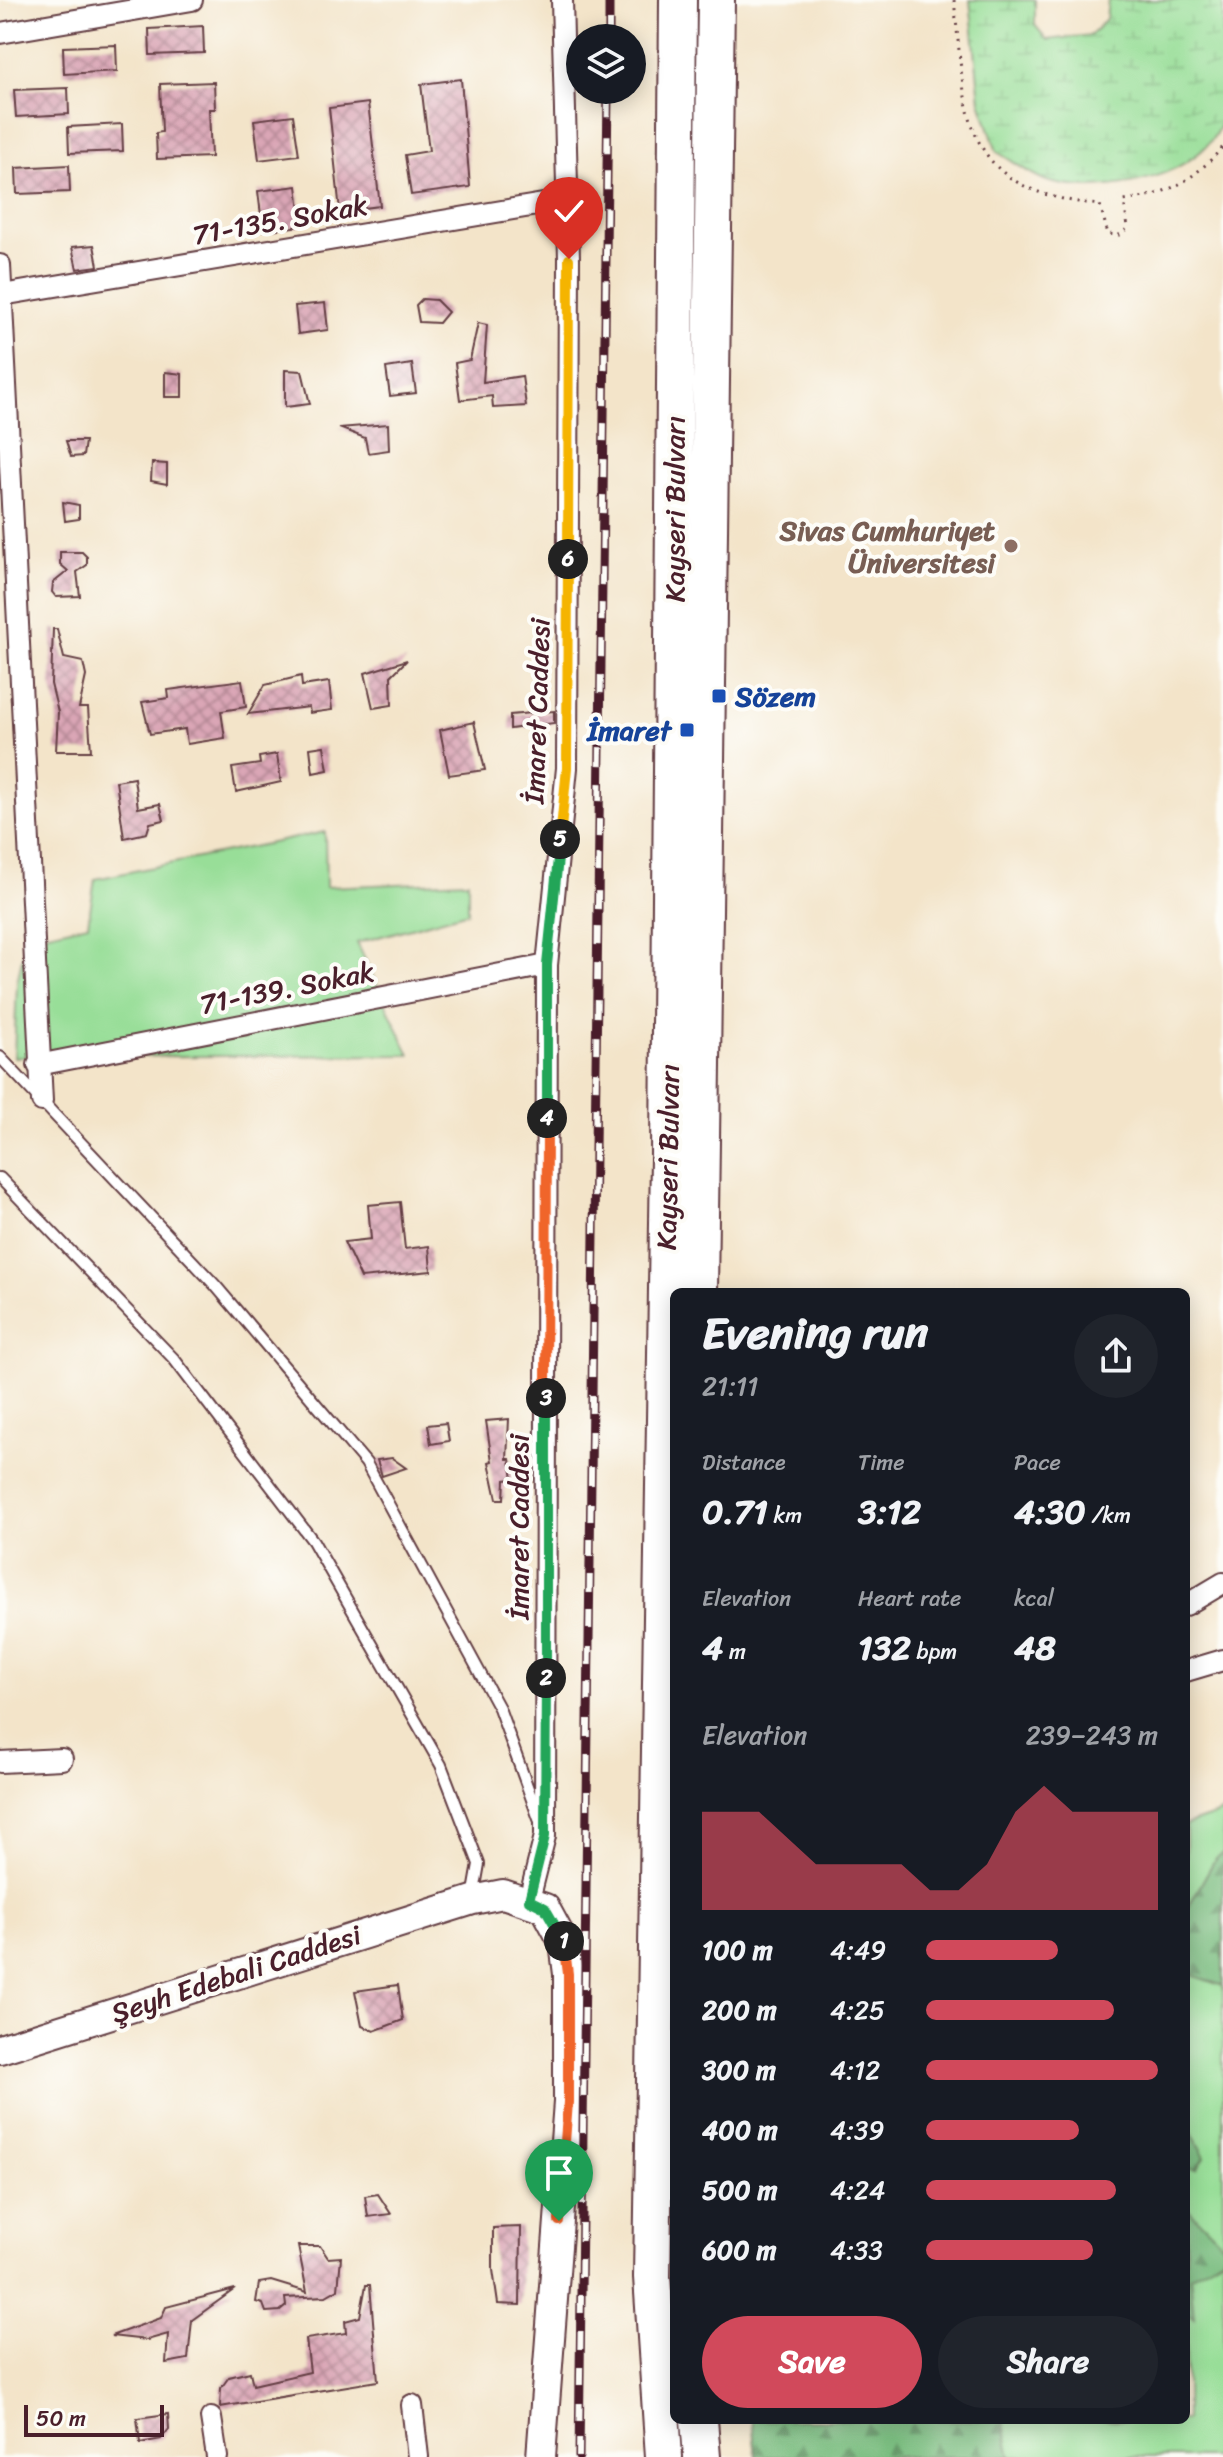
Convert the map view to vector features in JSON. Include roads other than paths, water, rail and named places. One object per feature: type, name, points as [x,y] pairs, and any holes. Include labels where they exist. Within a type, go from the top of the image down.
[{"type":"highway","name":"Kayseri Bulvarı","points":[[664,2457],[652,2277],[666,1661],[678,0]]},
{"type":"highway","name":"Kayseri Bulvarı","points":[[699,1288],[716,0]]},
{"type":"highway","points":[[699,2424],[702,2457]]},
{"type":"street","points":[[0,33],[192,0]]},
{"type":"street","name":"İmaret Caddesi","points":[[529,1900],[545,1836],[547,965],[567,768],[567,200],[562,0]]},
{"type":"street","name":"71-135. Sokak","points":[[2,295],[567,200]]},
{"type":"street","points":[[0,265],[42,1101]]},
{"type":"street","name":"71-139. Sokak","points":[[38,1065],[547,965]]},
{"type":"street","points":[[1190,1603],[1223,1583]]},
{"type":"street","points":[[1190,1614],[1223,1595]]},
{"type":"street","points":[[1190,1670],[1223,1660]]},
{"type":"street","points":[[0,1762],[62,1759]]},
{"type":"street","name":"Şeyh Edebali Caddesi","points":[[0,2049],[473,1900],[503,1894],[529,1900]]},
{"type":"street","points":[[529,1900],[545,1908],[555,1923],[564,1943],[568,1974],[568,2102],[541,2457]]},
{"type":"street","points":[[412,2405],[418,2457]]},
{"type":"street","points":[[211,2418],[217,2457]]},
{"type":"lane","points":[[0,1057],[215,1285],[366,1463],[499,1708],[545,1836]]},
{"type":"lane","points":[[0,1178],[174,1359],[313,1541],[441,1765],[479,1864],[473,1900]]},
{"type":"railway","points":[[609,0],[609,24]]},
{"type":"railway","points":[[579,2457],[608,104]]},
{"type":"place","name":"Sivas Cumhuriyet Üniversitesi","points":[[1011,546]]},
{"type":"place","name":"Sözem","points":[[719,696]]},
{"type":"place","name":"İmaret","points":[[687,730]]}]
